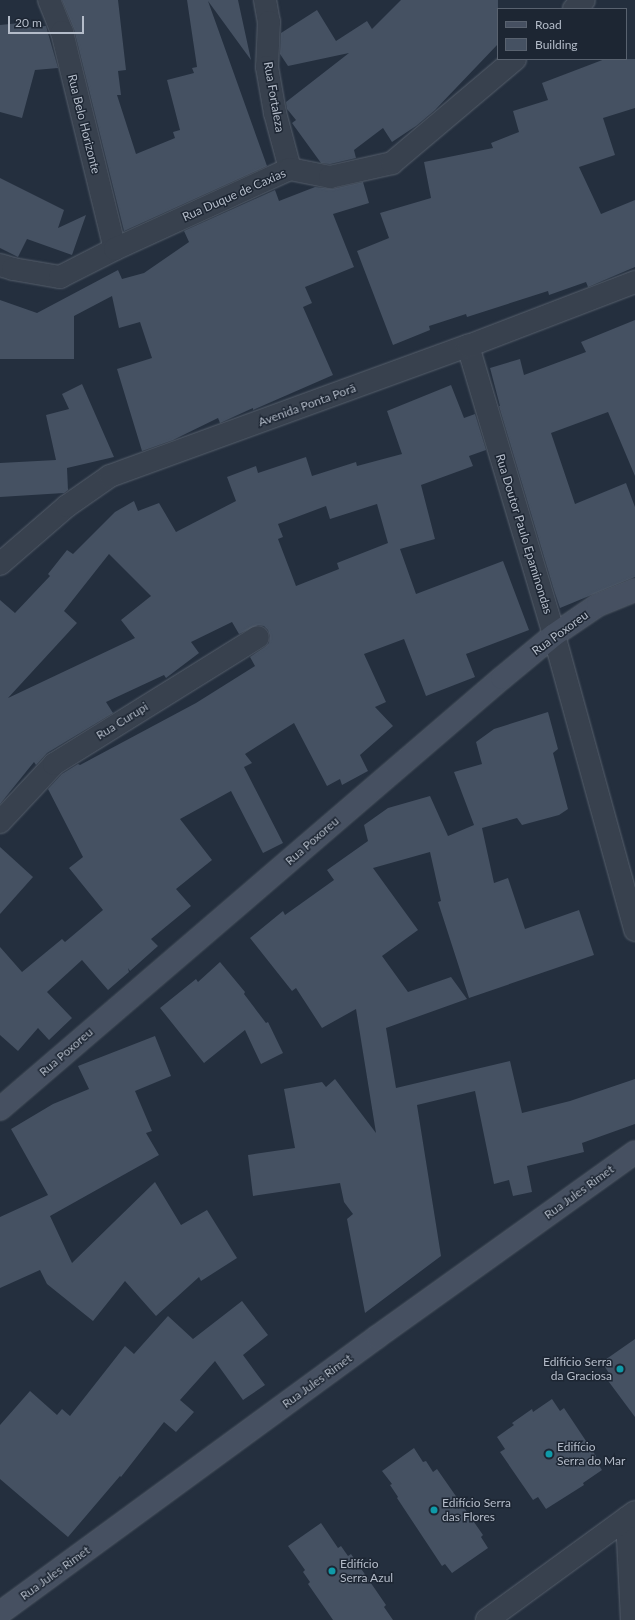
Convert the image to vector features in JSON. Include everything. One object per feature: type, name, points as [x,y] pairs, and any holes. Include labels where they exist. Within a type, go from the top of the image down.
[{"type":"street","name":"Rua Belo Horizonte","points":[[49,0],[62,32],[115,249]]},
{"type":"street","name":"Rua Fortaleza","points":[[264,0],[269,22],[267,67],[275,113],[290,169]]},
{"type":"street","points":[[575,8],[584,0]]},
{"type":"street","name":"Rua Duque de Caxias","points":[[0,265],[13,269],[60,277],[115,249],[290,169],[330,177],[392,163],[514,60]]},
{"type":"street","name":"Avenida Ponta Porã","points":[[0,564],[67,506],[110,476],[468,346],[635,282]]},
{"type":"street","name":"Rua Doutor Paulo Epaminondas","points":[[468,346],[554,635],[635,930]]},
{"type":"street","name":"Rua Poxoreu","points":[[0,1109],[554,635],[598,605],[635,590]]},
{"type":"street","name":"Rua Curupi","points":[[0,822],[54,764],[258,637]]},
{"type":"street","name":"Rua Jules Rimet","points":[[0,1613],[377,1337],[635,1152]]},
{"type":"street","points":[[487,1620],[631,1515]]},
{"type":"street","points":[[631,1515],[632,1620]]},
{"type":"building","points":[[62,0],[118,0],[126,70],[118,71],[121,95],[117,95],[136,154],[175,138],[173,132],[180,130],[167,80],[194,73],[192,68],[197,67],[187,0],[238,0],[251,60],[208,1],[267,166],[124,231],[74,29]]},
{"type":"building","points":[[401,0],[498,0],[497,45],[435,110],[416,126],[392,142],[383,128],[354,150],[356,158],[330,164],[321,163],[292,123],[296,120],[287,109],[286,102],[349,53],[288,66],[280,54],[281,33],[317,10],[336,41],[367,21],[372,29]]},
{"type":"building","points":[[20,23],[21,28],[46,26],[58,68],[35,70],[22,118],[0,112],[0,25]]},
{"type":"building","points":[[635,59],[635,108],[603,118],[615,155],[579,167],[601,214],[635,200],[635,267],[588,287],[586,282],[549,295],[548,291],[467,317],[466,314],[429,326],[430,330],[393,345],[357,251],[389,238],[380,213],[431,198],[424,162],[493,148],[491,143],[519,132],[513,111],[548,100],[542,83],[602,60]]},
{"type":"building","points":[[0,178],[64,210],[58,228],[86,215],[72,255],[27,239],[18,257],[0,248]]},
{"type":"building","points":[[363,182],[369,203],[333,214],[354,267],[305,287],[312,303],[303,307],[333,375],[253,410],[253,408],[220,423],[218,418],[173,440],[142,451],[117,369],[152,358],[140,322],[119,328],[112,296],[74,316],[74,359],[0,359],[0,300],[37,313],[118,270],[122,279],[144,273],[189,242],[184,231],[275,190],[279,201],[315,187],[332,189]]},
{"type":"building","points":[[635,320],[635,476],[608,412],[551,433],[575,504],[626,483],[635,507],[635,577],[560,608],[499,406],[490,368],[520,359],[524,375],[586,352],[581,342]]},
{"type":"building","points":[[82,384],[114,457],[67,468],[68,490],[64,493],[0,497],[0,463],[56,460],[46,415],[69,409],[62,394]]},
{"type":"building","points":[[451,385],[464,418],[475,414],[486,450],[469,456],[473,466],[421,485],[435,539],[400,549],[416,594],[503,561],[529,630],[466,654],[475,677],[426,696],[404,639],[364,654],[386,702],[375,707],[393,726],[360,755],[368,771],[342,785],[340,779],[327,786],[294,723],[245,754],[252,763],[244,767],[283,843],[263,853],[231,791],[180,819],[212,860],[176,889],[191,906],[151,939],[158,946],[130,971],[128,968],[129,972],[108,990],[82,960],[47,992],[72,1018],[49,1040],[38,1028],[18,1051],[0,1035],[0,947],[22,972],[62,939],[65,942],[103,910],[69,868],[83,857],[48,789],[62,774],[78,764],[80,765],[196,703],[255,666],[250,657],[269,643],[270,636],[268,630],[264,626],[258,625],[239,634],[232,622],[191,642],[199,653],[166,678],[164,675],[106,702],[113,713],[47,753],[36,765],[34,762],[0,804],[0,600],[15,613],[50,576],[48,574],[67,550],[73,554],[115,512],[134,501],[138,511],[159,503],[176,532],[236,501],[227,477],[256,466],[258,473],[306,457],[312,476],[356,462],[357,466],[402,454],[387,411]],"holes":[[[377,504],[388,543],[337,563],[339,569],[296,586],[278,539],[283,537],[278,524],[326,506],[330,519]],[[109,554],[151,596],[121,620],[135,638],[8,698],[77,623],[64,611]]]},
{"type":"building","points":[[548,712],[558,749],[553,753],[568,809],[559,815],[522,825],[517,818],[482,828],[494,883],[508,878],[525,929],[579,910],[594,955],[469,998],[438,902],[441,901],[430,852],[373,868],[418,930],[382,956],[408,992],[451,977],[467,999],[386,1028],[396,1088],[510,1061],[522,1113],[570,1101],[635,1079],[635,1124],[582,1143],[584,1152],[527,1166],[532,1192],[513,1196],[509,1180],[494,1184],[475,1091],[417,1105],[441,1256],[365,1313],[347,1219],[353,1214],[344,1202],[340,1183],[253,1196],[248,1155],[295,1148],[284,1089],[322,1082],[326,1087],[335,1079],[376,1133],[356,1009],[322,1028],[296,988],[292,991],[250,938],[283,911],[285,915],[334,880],[327,870],[368,841],[364,825],[388,808],[430,796],[448,836],[474,825],[454,772],[482,764],[476,742],[494,729]]},
{"type":"building","points":[[0,847],[33,877],[0,914]]},
{"type":"building","points":[[220,962],[245,992],[244,994],[266,1023],[268,1022],[283,1053],[261,1064],[245,1030],[204,1063],[160,1008],[196,979],[198,982]]},
{"type":"building","points":[[155,1036],[171,1076],[135,1091],[152,1131],[146,1133],[159,1155],[50,1216],[72,1263],[155,1182],[181,1225],[207,1210],[237,1258],[201,1281],[199,1277],[156,1316],[125,1281],[93,1321],[47,1284],[40,1270],[0,1288],[0,1217],[48,1195],[11,1129],[53,1104],[89,1089],[78,1066]]},
{"type":"building","points":[[242,1301],[268,1335],[243,1355],[265,1385],[243,1400],[215,1361],[180,1400],[194,1412],[176,1432],[164,1422],[121,1477],[120,1476],[68,1537],[0,1479],[0,1425],[30,1391],[57,1415],[62,1409],[70,1416],[125,1346],[134,1354],[168,1316],[193,1339]]},
{"type":"building","name":"Edifício Serra da Graciosa","points":[[635,1339],[635,1417],[606,1378],[610,1375],[602,1362]]},
{"type":"building","name":"Edifício Serra do Mar","points":[[552,1399],[560,1411],[564,1408],[596,1456],[594,1458],[602,1470],[583,1483],[584,1485],[546,1509],[538,1497],[533,1500],[500,1452],[505,1449],[497,1437],[514,1425],[512,1423],[532,1409],[533,1412]]},
{"type":"building","name":"Edifício Serra das Flores","points":[[414,1448],[423,1462],[426,1461],[433,1472],[437,1469],[483,1535],[481,1537],[488,1548],[452,1573],[445,1564],[442,1566],[397,1498],[398,1497],[390,1485],[392,1484],[382,1471]]},
{"type":"building","name":"Edifício Serra Azul","points":[[321,1523],[338,1548],[341,1546],[348,1556],[351,1554],[386,1605],[384,1607],[393,1620],[333,1620],[308,1584],[310,1582],[303,1572],[305,1570],[288,1546]]},
{"type":"place","name":"Edifício Serra da Graciosa","points":[[620,1369]]},
{"type":"place","name":"Edifício Serra do Mar","points":[[549,1454]]},
{"type":"place","name":"Edifício Serra das Flores","points":[[434,1510]]},
{"type":"place","name":"Edifício Serra Azul","points":[[332,1571]]}]
